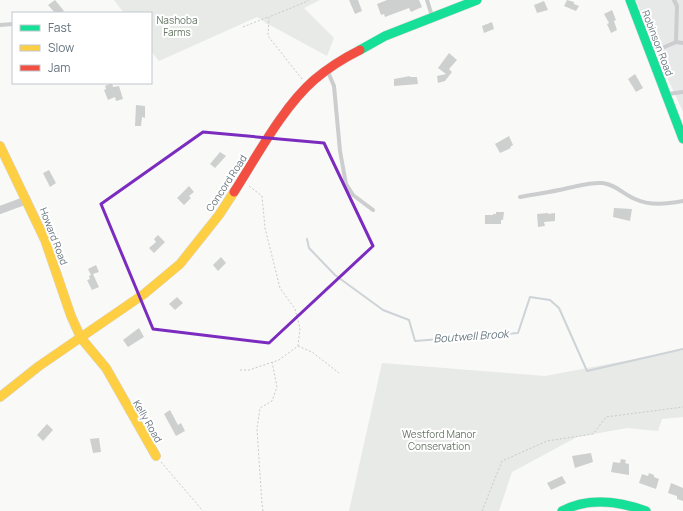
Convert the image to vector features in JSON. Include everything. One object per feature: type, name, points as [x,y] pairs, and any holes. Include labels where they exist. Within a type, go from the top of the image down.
[{"type":"main road","name":"Concord Road","points":[[0,397],[39,366],[144,294],[180,264],[219,215],[273,129],[307,86],[342,59],[385,36],[432,16],[477,0]]},
{"type":"main road","name":"Robinson Road","points":[[630,0],[683,139]]},
{"type":"main road","name":"Howard Road","points":[[0,146],[45,240],[71,316],[81,338]]},
{"type":"main road","name":"Kelly Road","points":[[81,338],[106,368],[156,456]]},
{"type":"main road","points":[[562,511],[569,507],[598,502],[622,504],[646,511]]},
{"type":"street","points":[[0,210],[27,200]]},
{"type":"lane","points":[[427,0],[432,16]]},
{"type":"lane","points":[[674,0],[677,6],[676,42]]},
{"type":"lane","points":[[0,25],[12,24]]},
{"type":"lane","points":[[650,53],[676,42],[683,44]]},
{"type":"lane","points":[[327,70],[334,86],[340,151],[346,184],[353,195],[374,210]]},
{"type":"lane","points":[[667,95],[683,92]]},
{"type":"lane","points":[[520,197],[584,184],[601,183],[610,184],[635,199],[645,202],[661,204],[683,201]]},
{"type":"path","points":[[243,27],[308,0]]},
{"type":"path","points":[[269,17],[268,36],[307,86]]},
{"type":"path","points":[[240,370],[249,370],[279,360],[298,346],[300,328],[295,309],[280,288],[265,228],[262,196],[247,184]]},
{"type":"path","points":[[298,346],[312,352],[339,372]]},
{"type":"path","points":[[263,511],[257,429],[260,408],[272,401],[277,387],[272,362]]},
{"type":"path","points":[[482,511],[502,461],[547,441],[593,434],[606,417],[683,407]]},
{"type":"path","name":"Kelly Road","points":[[156,456],[203,511]]},
{"type":"highlighted area","points":[[203,132],[324,143],[373,246],[269,343],[153,329],[101,204]]},
{"type":"shaded area","points":[[636,0],[683,0],[683,112],[662,66]]},
{"type":"green space","name":"Nashoba Farms","points":[[114,0],[320,0],[304,8],[334,38],[327,56],[266,24],[257,17],[159,61],[152,52],[152,12],[123,12]]},
{"type":"green space","name":"Westford Manor Conservation","points":[[683,350],[683,417],[662,419],[658,431],[627,428],[577,437],[512,472],[499,511],[349,511],[382,363],[545,376]]},
{"type":"building","points":[[55,0],[64,11],[54,12],[48,5]]},
{"type":"building","points":[[349,0],[358,0],[362,11],[355,14]]},
{"type":"building","points":[[387,0],[419,0],[422,7],[411,12],[409,8],[385,17],[384,14],[381,15],[377,4]]},
{"type":"building","points":[[567,0],[574,2],[574,4],[579,6],[576,11],[564,6]]},
{"type":"building","points":[[544,1],[548,10],[537,13],[534,5]]},
{"type":"building","points":[[612,10],[616,20],[614,21],[617,30],[611,33],[607,24],[609,23],[604,14]]},
{"type":"building","points":[[492,22],[494,29],[484,33],[482,26]]},
{"type":"building","points":[[449,53],[457,60],[449,69],[452,72],[445,81],[438,83],[437,76],[446,74],[438,68]]},
{"type":"building","points":[[635,74],[643,88],[636,92],[628,79]]},
{"type":"building","points":[[410,76],[417,77],[418,84],[394,86],[394,79]]},
{"type":"building","points":[[112,84],[113,87],[119,86],[123,99],[116,101],[115,97],[108,100],[104,90],[106,89],[105,86]]},
{"type":"building","points":[[136,105],[145,106],[145,118],[142,117],[141,126],[135,126]]},
{"type":"building","points":[[509,136],[513,145],[510,147],[511,148],[500,153],[495,144]]},
{"type":"building","points":[[220,152],[226,156],[215,168],[210,164]]},
{"type":"building","points":[[49,170],[56,183],[50,187],[43,173]]},
{"type":"building","points":[[189,186],[194,192],[189,196],[191,198],[184,205],[177,198]]},
{"type":"building","points":[[614,208],[632,209],[630,221],[613,217]]},
{"type":"building","points":[[496,212],[504,212],[501,224],[485,224],[485,215],[493,215],[496,214]]},
{"type":"building","points":[[555,213],[555,221],[544,222],[545,226],[538,227],[537,214]]},
{"type":"building","points":[[158,235],[165,242],[154,253],[149,248],[156,242],[154,239]]},
{"type":"building","points":[[221,257],[226,263],[218,271],[213,265]]},
{"type":"building","points":[[96,265],[99,272],[93,274],[99,287],[92,290],[87,280],[90,279],[89,276],[91,275],[88,269]]},
{"type":"building","points":[[177,297],[183,303],[175,310],[169,304]]},
{"type":"building","points":[[139,328],[144,337],[128,347],[123,340]]},
{"type":"building","points":[[170,410],[178,425],[181,423],[185,431],[176,436],[164,414]]},
{"type":"building","points":[[47,424],[53,430],[43,441],[37,435]]},
{"type":"building","points":[[99,438],[101,452],[93,453],[90,439]]},
{"type":"building","points":[[591,453],[593,462],[575,468],[572,456]]},
{"type":"building","points":[[621,459],[626,460],[625,463],[629,464],[629,475],[611,472],[613,462],[620,463]]},
{"type":"building","points":[[649,473],[659,479],[656,489],[639,483],[642,474],[648,476]]},
{"type":"building","points":[[562,476],[566,483],[551,490],[547,483]]},
{"type":"building","points":[[671,483],[683,488],[683,501],[677,499],[677,496],[668,493]]},
{"type":"waterway","name":"Boutwell Brook","points":[[307,239],[309,248],[335,275],[383,310],[409,320],[415,341],[518,333],[530,297],[550,300],[559,308],[587,371],[683,349]]},
{"type":"traffic: fast","points":[[360,50],[385,36],[477,0]]},
{"type":"traffic: fast","points":[[630,0],[683,139]]},
{"type":"traffic: fast","points":[[562,511],[593,502],[614,503],[646,511]]},
{"type":"traffic: slow","points":[[0,146],[45,240],[71,316],[81,338],[106,368],[156,456]]},
{"type":"traffic: slow","points":[[0,397],[39,366],[144,294],[180,264],[219,215],[234,192]]},
{"type":"traffic: jam","points":[[234,192],[281,118],[303,91],[325,71],[360,50]]}]
